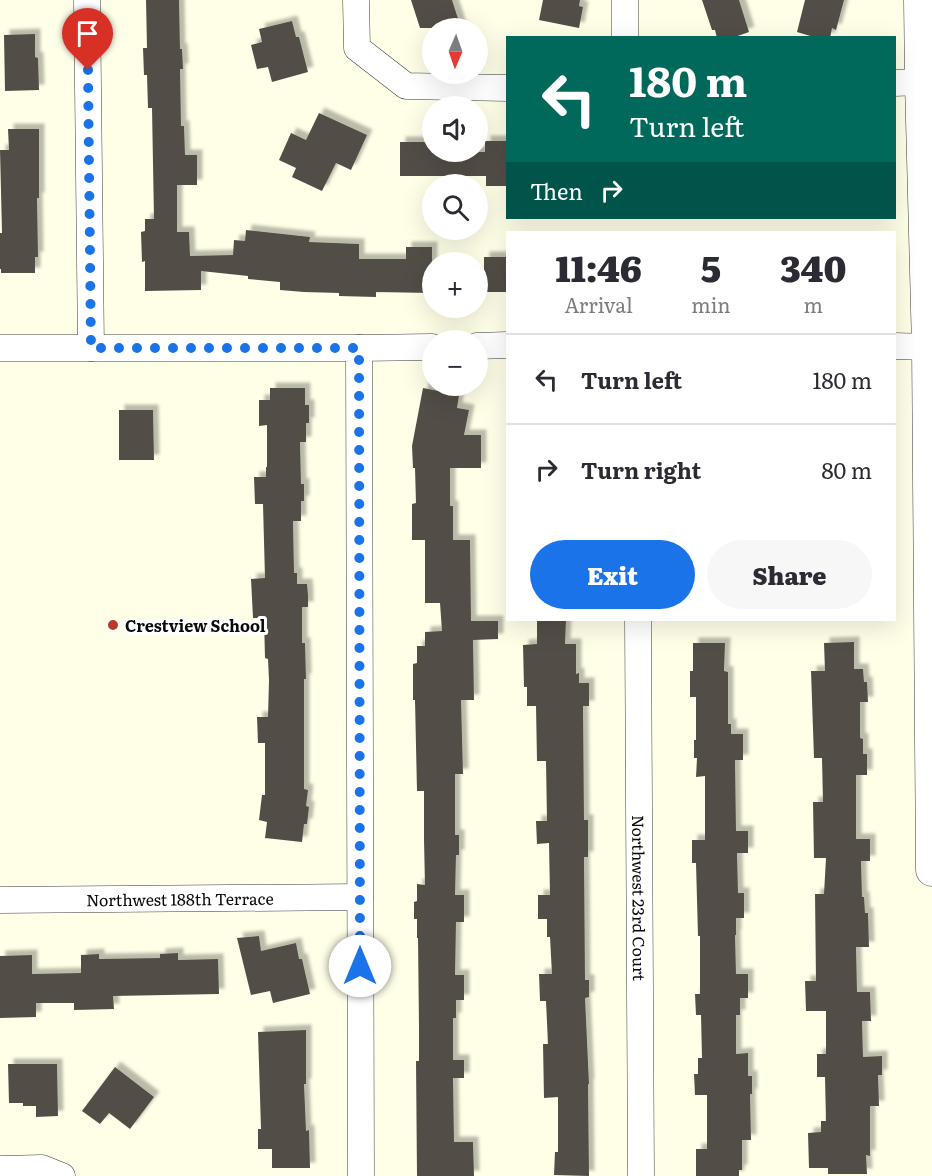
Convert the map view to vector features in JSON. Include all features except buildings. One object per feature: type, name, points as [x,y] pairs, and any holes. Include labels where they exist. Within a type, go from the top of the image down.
[{"type":"street","points":[[87,0],[91,348]]},
{"type":"street","points":[[356,0],[357,48],[406,86],[506,88]]},
{"type":"street","points":[[625,0],[625,36]]},
{"type":"street","points":[[920,0],[907,82],[928,347],[932,870]]},
{"type":"street","points":[[488,346],[506,345]]},
{"type":"street","points":[[896,346],[928,347]]},
{"type":"street","points":[[0,348],[422,347]]},
{"type":"street","points":[[359,348],[361,1176]]},
{"type":"street","name":"Northwest 23rd Court","points":[[638,621],[641,1176]]},
{"type":"street","name":"Northwest 188th Terrace","points":[[0,900],[360,897]]},
{"type":"street","points":[[0,1169],[42,1168],[62,1176]]},
{"type":"place","name":"Crestview School","points":[[113,625]]},
{"type":"route","points":[[88,70],[91,348],[359,348],[360,966]]}]
